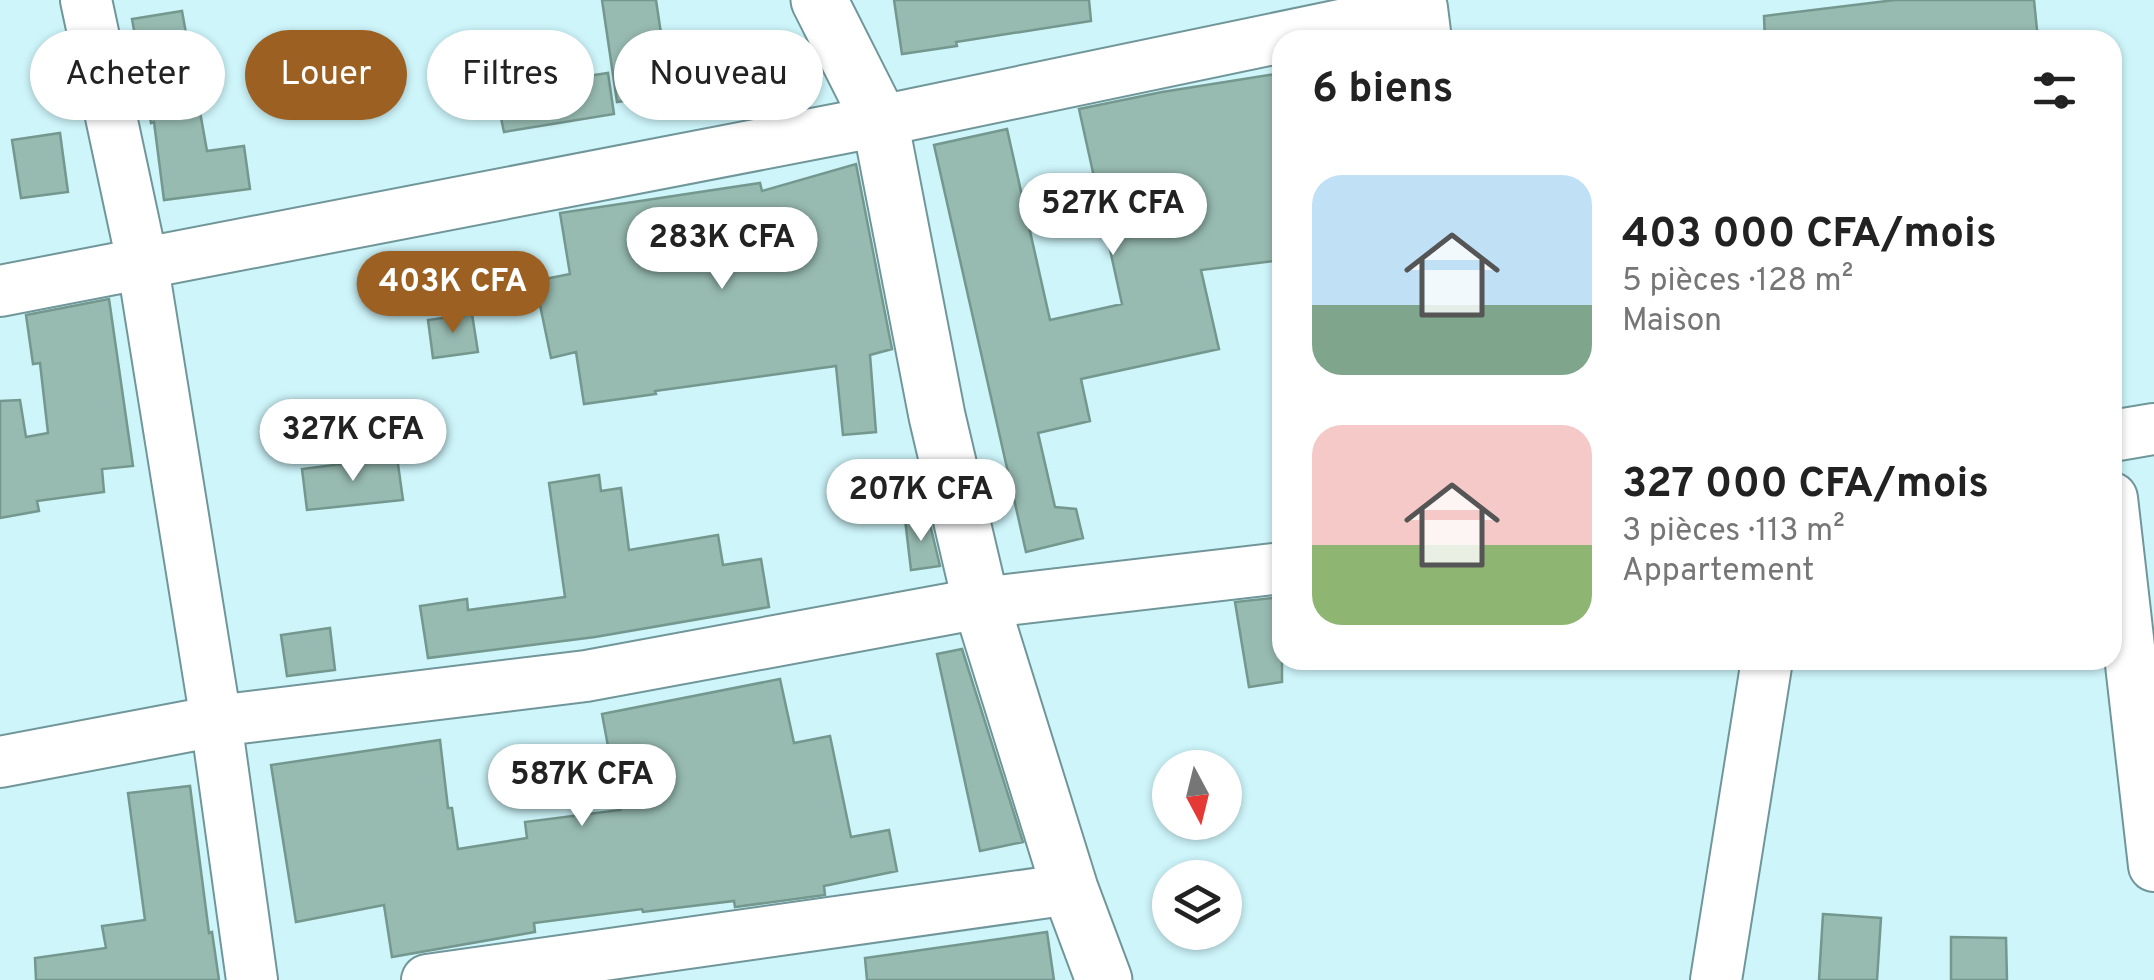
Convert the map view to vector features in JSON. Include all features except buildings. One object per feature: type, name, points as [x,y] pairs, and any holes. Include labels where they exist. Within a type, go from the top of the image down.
[{"type":"main road","points":[[819,0],[880,121],[937,416],[981,603],[1070,890],[1104,980]]},
{"type":"street","points":[[86,0],[142,261],[216,722],[252,980]]},
{"type":"street","points":[[1316,30],[1422,8],[1425,30]]},
{"type":"street","points":[[0,291],[880,121],[1272,39]]},
{"type":"street","points":[[2122,434],[2154,429]]},
{"type":"street","points":[[0,762],[216,722],[586,676],[981,603],[1272,569]]},
{"type":"street","points":[[2122,586],[2154,866]]},
{"type":"street","points":[[1716,980],[1765,670]]},
{"type":"street","points":[[427,980],[1070,890]]}]
